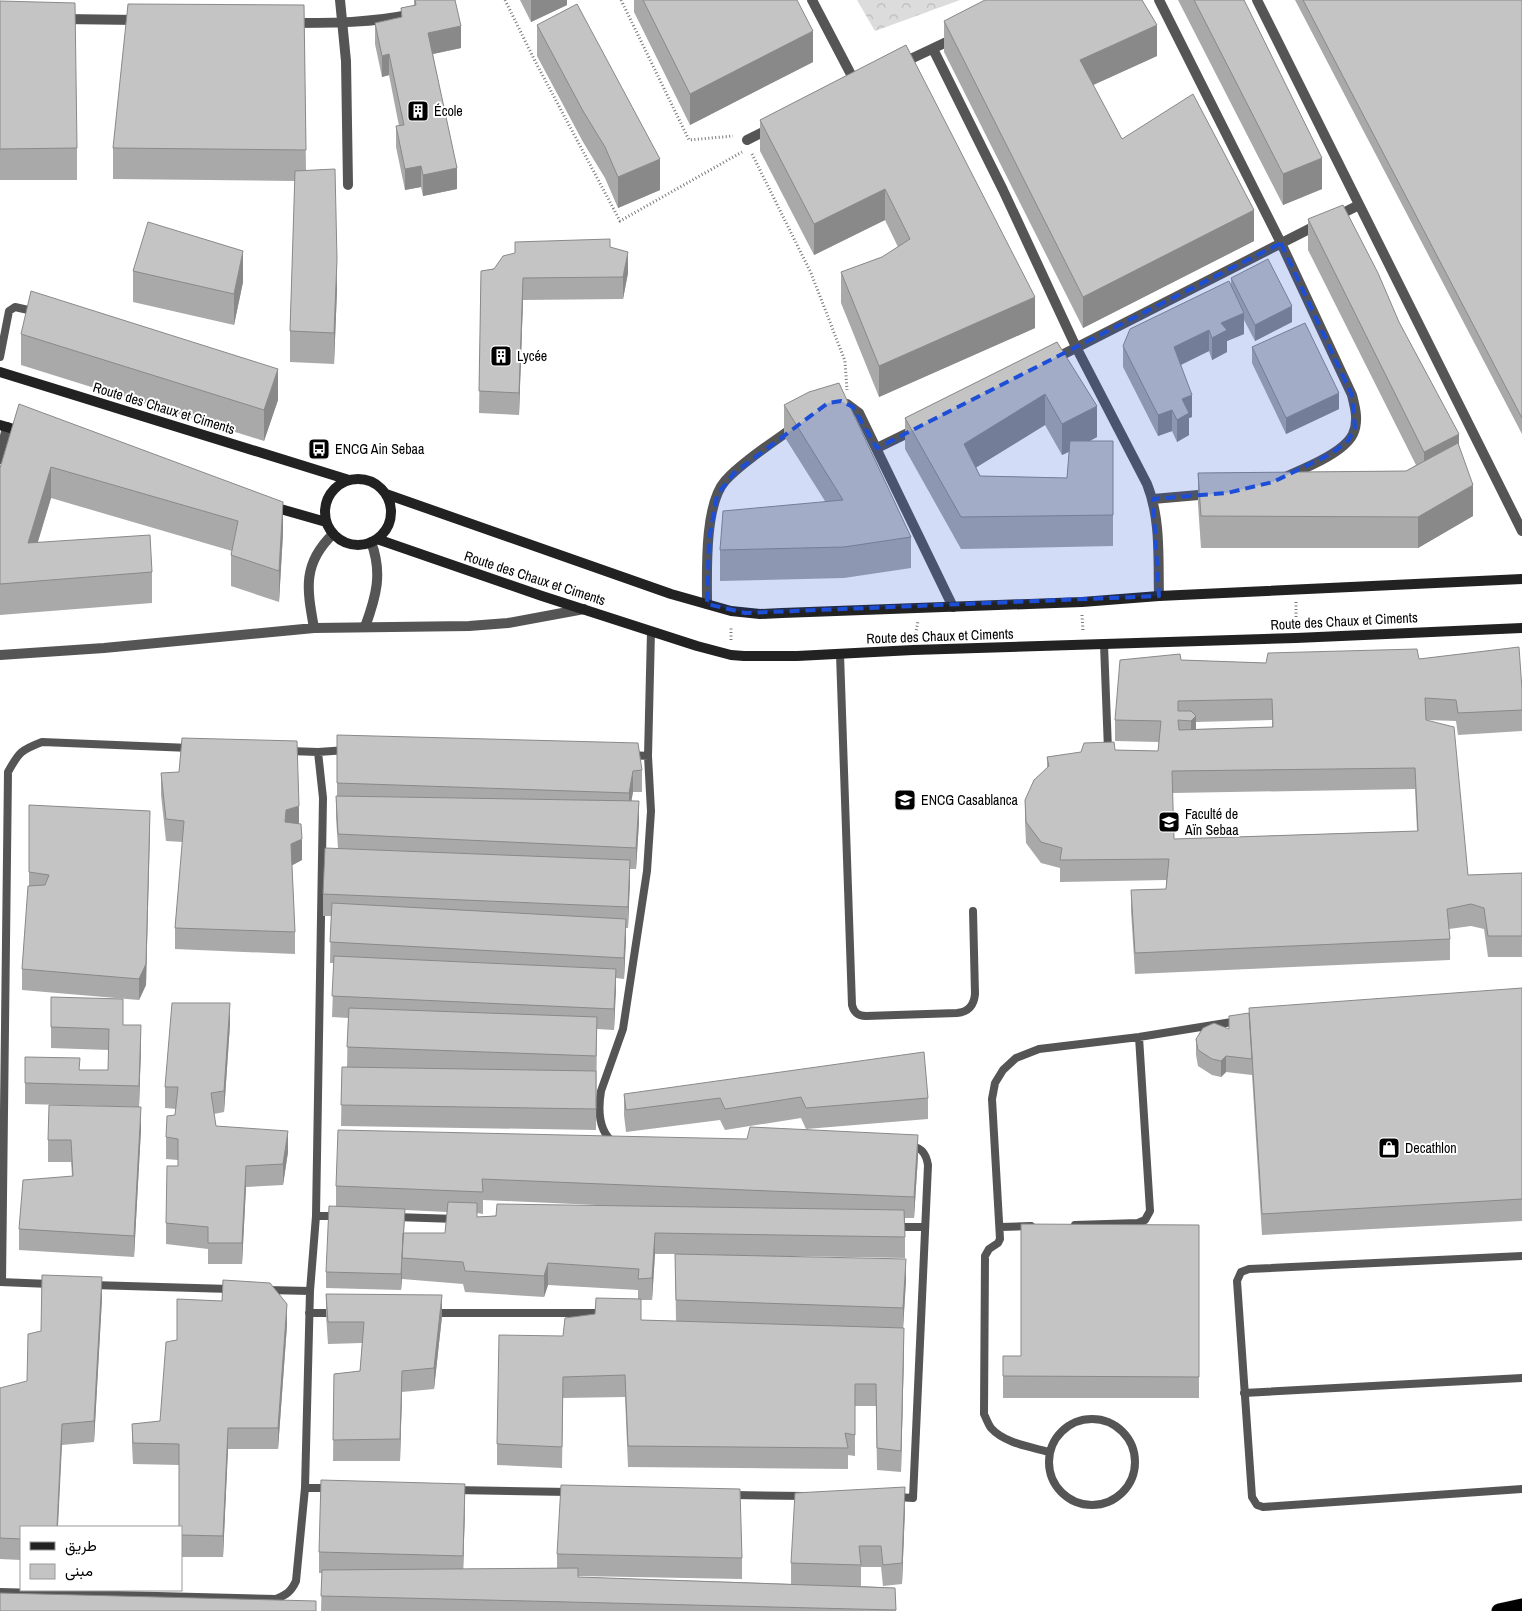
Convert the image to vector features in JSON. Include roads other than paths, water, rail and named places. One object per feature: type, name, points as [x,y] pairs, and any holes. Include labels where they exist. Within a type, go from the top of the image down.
[{"type":"highway","points":[[1499,1611],[1522,1606]]},
{"type":"street","points":[[340,0],[346,61],[348,185]]},
{"type":"street","points":[[812,0],[856,84]]},
{"type":"street","points":[[1159,0],[1280,243],[1352,395],[1356,419],[1353,435],[1341,447],[1296,472],[1273,482]]},
{"type":"street","points":[[1257,0],[1522,531]]},
{"type":"street","points":[[276,22],[343,23],[400,17],[426,10]]},
{"type":"street","points":[[50,19],[144,20]]},
{"type":"street","points":[[890,69],[965,33]]},
{"type":"street","points":[[933,49],[1004,190],[1076,348],[1147,484],[1153,499],[1158,541],[1160,596]]},
{"type":"street","points":[[749,144],[780,123]]},
{"type":"street","points":[[1041,365],[1280,243],[1359,206]]},
{"type":"street","name":"Route des Chaux et Ciments","points":[[0,372],[350,480]]},
{"type":"street","points":[[828,403],[841,401],[859,413],[953,607]]},
{"type":"street","points":[[877,448],[929,422]]},
{"type":"street","points":[[707,604],[709,539],[712,509],[717,495],[724,482],[734,473],[799,424]]},
{"type":"street","points":[[0,459],[4,426],[36,436]]},
{"type":"street","points":[[350,480],[366,480],[386,494],[390,506],[390,518],[385,530],[374,540],[364,544],[351,544],[333,534],[326,522],[325,514],[327,499],[336,486],[350,480]]},
{"type":"street","name":"Route des Chaux et Ciments","points":[[386,494],[653,588],[731,611],[760,614],[1082,602],[1160,596],[1522,579]]},
{"type":"street","points":[[1153,499],[1218,494]]},
{"type":"street","points":[[262,504],[326,522]]},
{"type":"street","points":[[314,628],[308,597],[308,580],[318,552],[333,534]]},
{"type":"street","points":[[365,627],[378,579],[374,540]]},
{"type":"street","name":"Route des Chaux et Ciments","points":[[374,540],[651,631],[731,655],[759,657],[1522,628]]},
{"type":"street","points":[[0,655],[104,648],[314,628],[469,626],[525,620],[584,609]]},
{"type":"lane","points":[[0,357],[10,309],[15,307],[47,314]]},
{"type":"lane","points":[[619,1145],[612,1142],[601,1125],[600,1099],[601,1091],[623,1029],[647,871],[651,811],[648,756],[651,631]]},
{"type":"lane","points":[[1104,644],[1108,760]]},
{"type":"lane","points":[[840,654],[852,1005],[856,1014],[866,1016],[957,1013],[968,1010],[974,1001],[975,994],[973,911]]},
{"type":"lane","points":[[62,1284],[1,1282],[3,936],[8,772],[15,759],[23,750],[42,742],[199,748]]},
{"type":"lane","points":[[278,751],[318,752],[357,749]]},
{"type":"lane","points":[[0,1592],[276,1599],[285,1596],[292,1590],[296,1582],[305,1488],[309,1313],[316,1216],[323,798],[318,752]]},
{"type":"lane","points":[[618,755],[648,756]]},
{"type":"lane","points":[[1049,1452],[1022,1445],[1003,1437],[991,1428],[984,1414],[985,1256],[989,1249],[998,1243],[1000,1227],[992,1099],[995,1083],[1003,1070],[1016,1058],[1039,1049],[1139,1037],[1243,1020]]},
{"type":"lane","points":[[1069,1225],[1138,1223],[1144,1220],[1150,1211],[1139,1037]]},
{"type":"lane","points":[[893,1497],[913,1498],[928,1165],[926,1156],[919,1148],[895,1146]]},
{"type":"lane","points":[[316,1216],[346,1217]]},
{"type":"lane","points":[[386,1217],[466,1219]]},
{"type":"lane","points":[[1000,1227],[1039,1226]]},
{"type":"lane","points":[[885,1227],[925,1227]]},
{"type":"lane","points":[[1522,1256],[1249,1269],[1242,1272],[1237,1278],[1244,1393],[1252,1497],[1254,1502],[1260,1506],[1522,1489]]},
{"type":"lane","points":[[81,1285],[240,1289]]},
{"type":"lane","points":[[260,1290],[310,1291]]},
{"type":"lane","points":[[309,1313],[348,1313]]},
{"type":"lane","points":[[426,1313],[611,1313]]},
{"type":"lane","points":[[1244,1393],[1522,1378]]},
{"type":"lane","points":[[1090,1418],[1101,1419],[1117,1426],[1129,1438],[1136,1460],[1135,1471],[1128,1487],[1115,1498],[1105,1503],[1094,1505],[1082,1504],[1062,1494],[1055,1485],[1050,1475],[1048,1464],[1049,1452],[1053,1441],[1068,1425],[1090,1418]]},
{"type":"lane","points":[[305,1488],[335,1488]]},
{"type":"lane","points":[[444,1490],[574,1492]]},
{"type":"lane","points":[[724,1495],[813,1496]]},
{"type":"place","name":"École","points":[[418,111]]},
{"type":"place","name":"Lycée","points":[[501,356]]},
{"type":"place","name":"ENCG Ain Sebaa","points":[[319,449]]},
{"type":"place","name":"ENCG Casablanca","points":[[905,800]]},
{"type":"place","name":"Faculté de Aïn Sebaa","points":[[1169,822]]},
{"type":"place","name":"Decathlon","points":[[1389,1148]]}]
